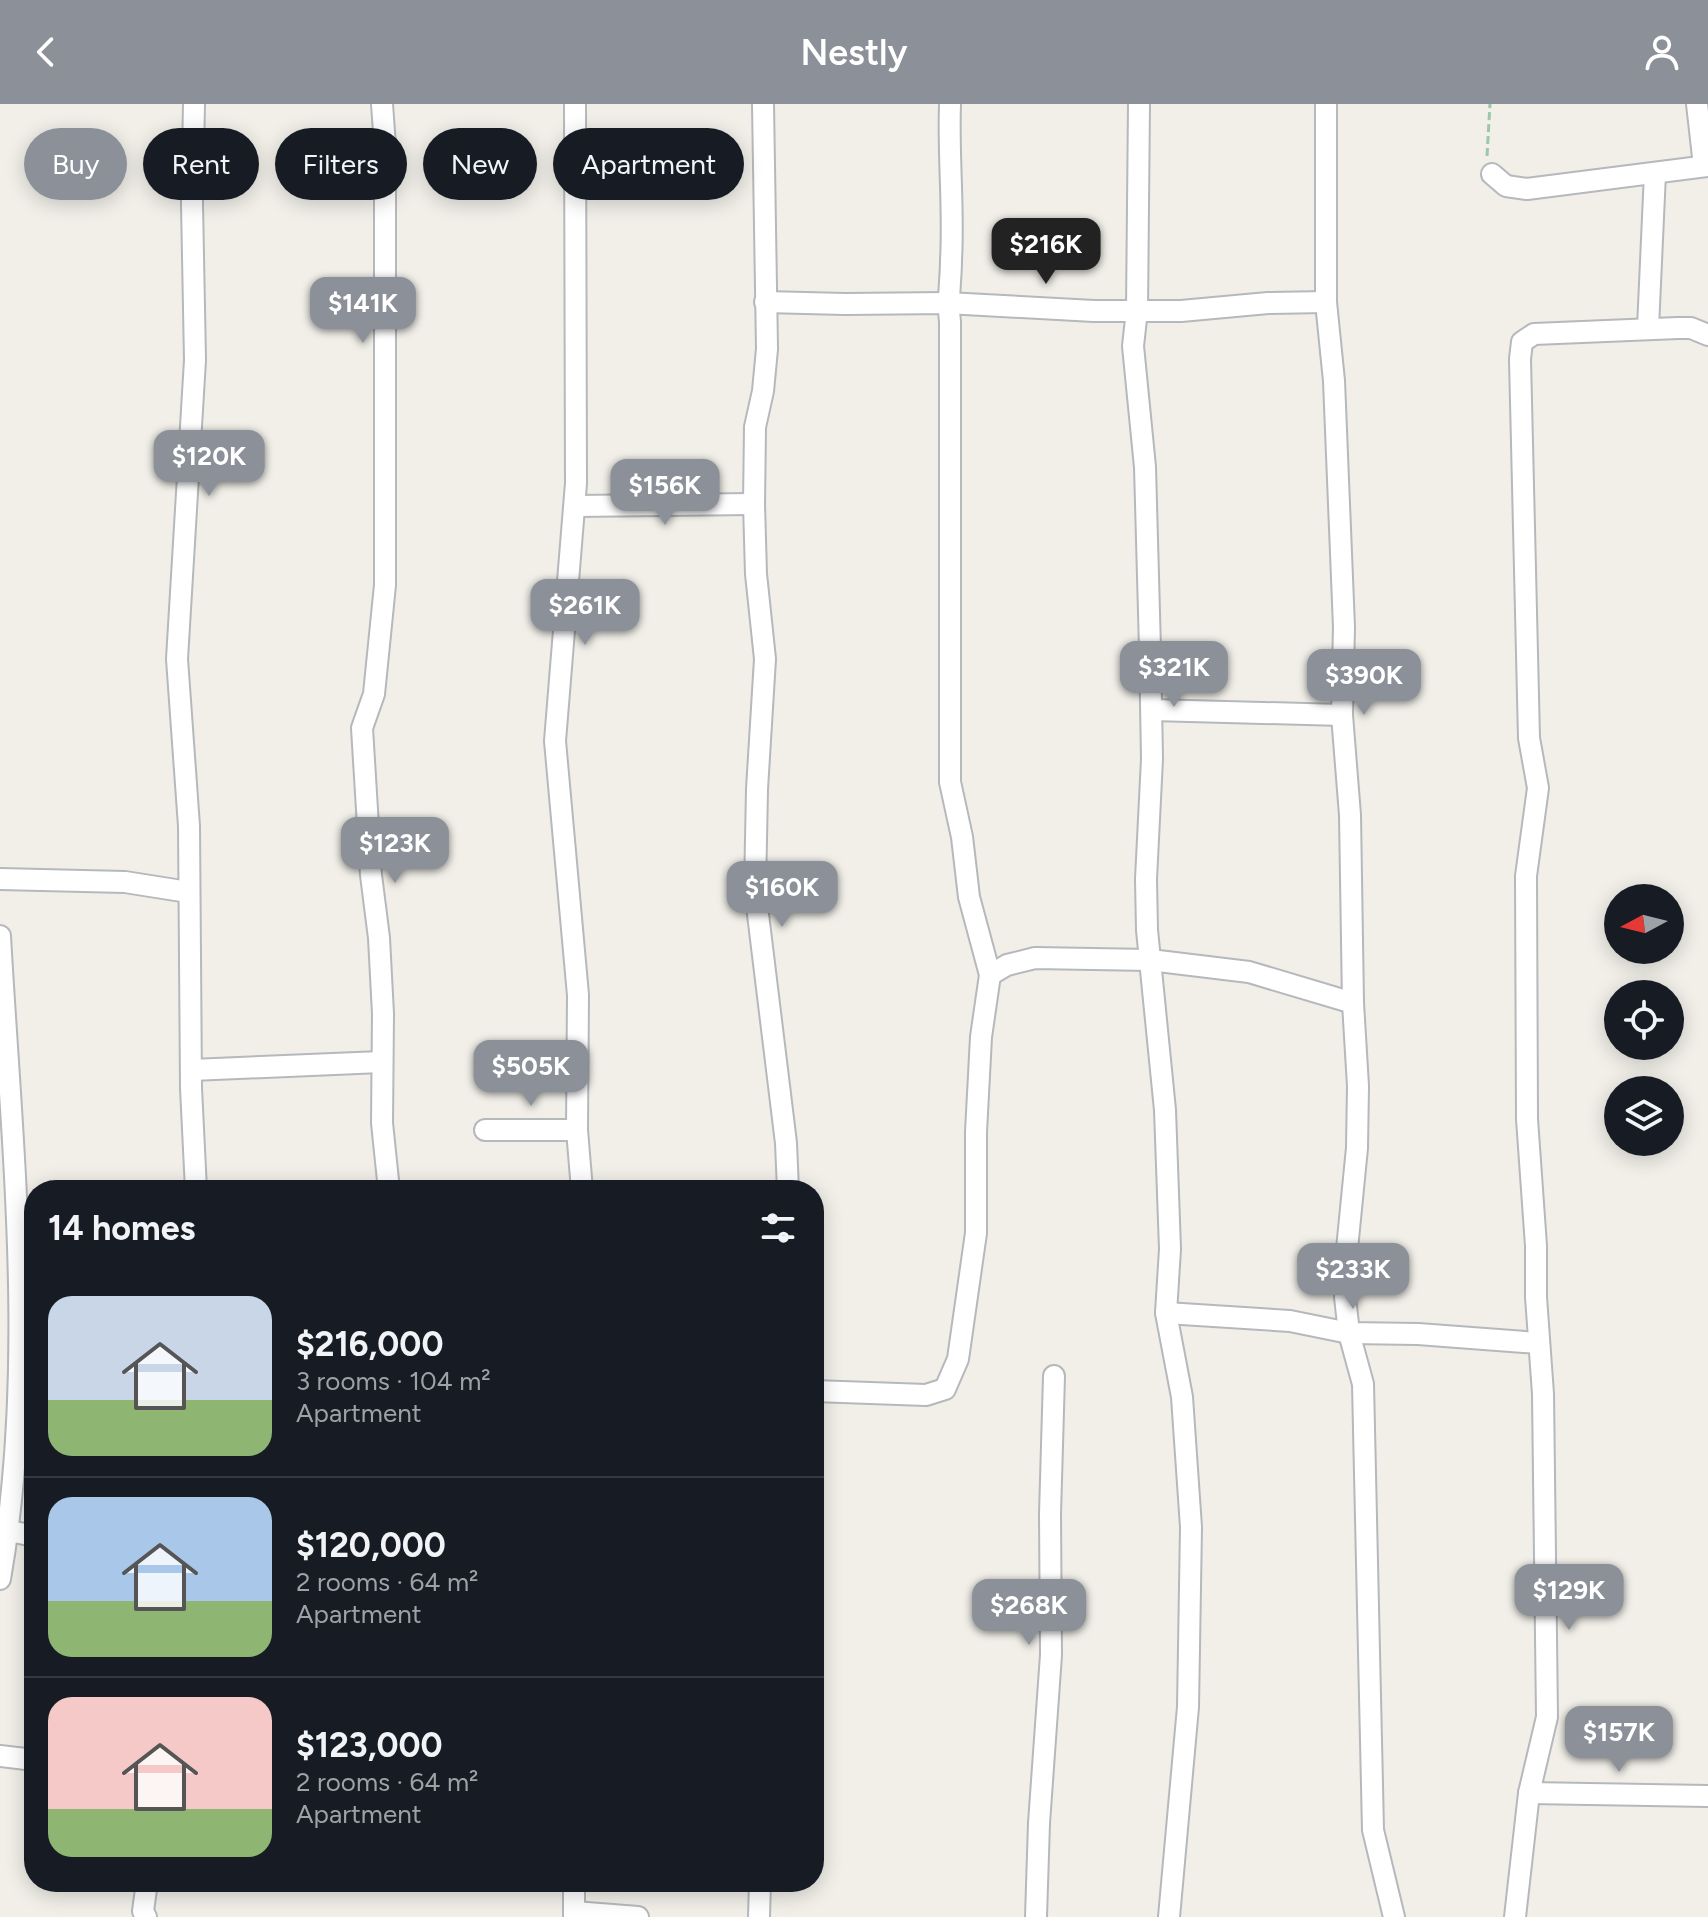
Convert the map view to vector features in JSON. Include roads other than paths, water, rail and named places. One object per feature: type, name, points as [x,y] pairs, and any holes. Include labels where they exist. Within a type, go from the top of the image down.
[{"type":"street","points":[[194,104],[195,360],[177,659],[187,786],[196,1180]]},
{"type":"street","points":[[382,104],[385,159],[385,585],[374,694],[362,728],[371,875],[379,938],[383,1014],[382,1123],[388,1180]]},
{"type":"street","points":[[575,104],[575,506],[555,741],[578,995],[577,1130],[581,1180]]},
{"type":"street","points":[[763,104],[767,349],[763,391],[755,427],[754,504],[756,574],[765,659],[755,890],[786,1143],[788,1180]]},
{"type":"street","points":[[824,1391],[926,1395],[945,1389],[958,1359],[976,1233],[980,1051],[990,975],[969,897],[962,837],[950,782],[951,463],[950,322],[947,303],[952,259],[950,104]]},
{"type":"street","points":[[1139,104],[1137,310],[1133,346],[1145,467],[1152,710],[1146,879],[1168,1170],[1170,1249],[1166,1313],[1182,1397],[1191,1527],[1188,1707],[1169,1917]]},
{"type":"street","points":[[1326,104],[1326,302],[1335,409],[1344,627],[1342,715],[1351,829],[1353,1003],[1358,1086],[1357,1148],[1346,1259],[1349,1333],[1363,1384],[1373,1830],[1394,1917]]},
{"type":"street","points":[[1492,174],[1506,186],[1527,189],[1706,166],[1697,104]]},
{"type":"street","points":[[1648,328],[1655,173]]},
{"type":"street","points":[[765,302],[947,303],[1094,311],[1181,311],[1268,303],[1326,302]]},
{"type":"street","points":[[1515,1917],[1529,1793],[1547,1717],[1543,1394],[1527,1119],[1526,876],[1538,788],[1529,738],[1522,342],[1534,334],[1648,328],[1691,328],[1708,335]]},
{"type":"street","points":[[575,506],[754,504]]},
{"type":"street","points":[[1152,710],[1342,715]]},
{"type":"street","points":[[0,879],[125,882],[188,892]]},
{"type":"street","points":[[0,936],[20,1314],[18,1392],[0,1579]]},
{"type":"street","points":[[990,975],[1007,965],[1035,958],[1150,960],[1249,972],[1353,1003]]},
{"type":"street","points":[[192,1070],[381,1062]]},
{"type":"street","points":[[485,1130],[577,1130]]},
{"type":"street","points":[[1166,1313],[1290,1321],[1349,1333],[1418,1334],[1538,1343]]},
{"type":"street","points":[[1036,1917],[1051,1655],[1050,1514],[1054,1376]]},
{"type":"street","points":[[4,1530],[24,1534]]},
{"type":"street","points":[[0,1756],[24,1759]]},
{"type":"street","points":[[1529,1793],[1708,1796]]},
{"type":"street","points":[[146,1892],[143,1911],[146,1917]]},
{"type":"street","points":[[574,1892],[574,1914],[638,1917]]},
{"type":"street","points":[[759,1917],[760,1892]]}]
